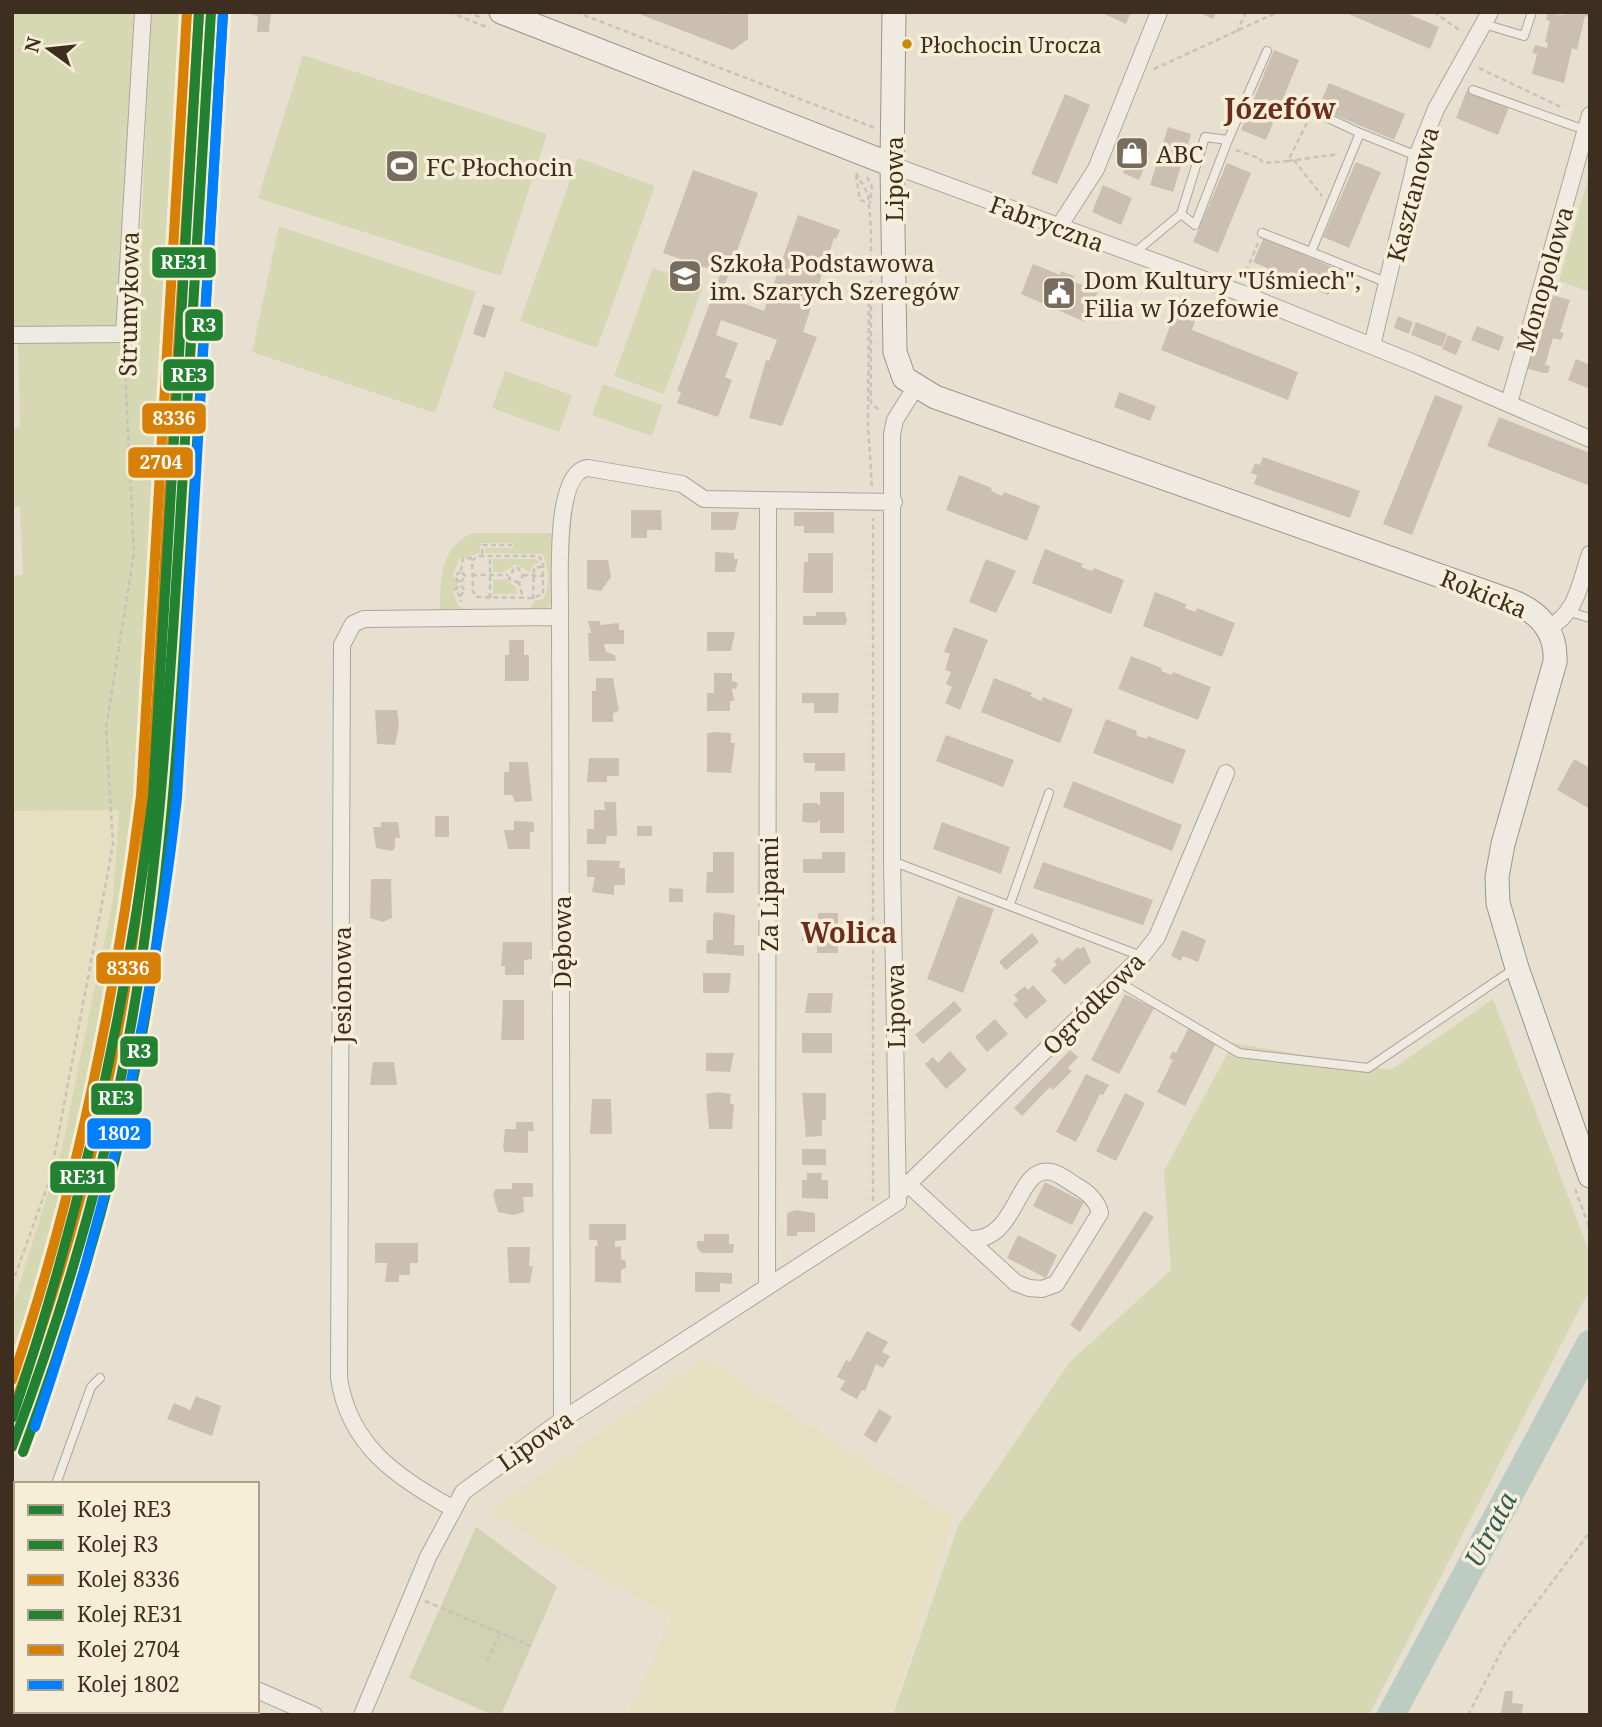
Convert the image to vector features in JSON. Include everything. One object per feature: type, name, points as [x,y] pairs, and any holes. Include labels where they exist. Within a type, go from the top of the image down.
[{"type":"main road","name":"Lipowa","points":[[894,12],[892,165],[895,352],[904,378],[915,388]]},
{"type":"main road","name":"Fabryczna","points":[[501,22],[856,160],[892,165]]},
{"type":"main road","name":"Rokicka","points":[[915,388],[1514,602],[1536,614],[1548,629],[1554,645],[1555,662],[1503,844],[1497,877],[1498,903],[1517,968],[1590,1175]]},
{"type":"street","name":"Strumykowa","points":[[124,334],[143,12]]},
{"type":"street","points":[[1058,228],[1096,169],[1158,12]]},
{"type":"street","name":"Kasztanowa","points":[[1372,346],[1418,156],[1436,109],[1487,18]]},
{"type":"street","name":"Monopolowa","points":[[1509,403],[1588,122]]},
{"type":"street","name":"Fabryczna","points":[[892,165],[1238,292],[1590,439]]},
{"type":"street","points":[[12,335],[124,334]]},
{"type":"street","name":"Lipowa","points":[[362,1715],[412,1596],[452,1508],[463,1492],[562,1420],[898,1202],[903,1188],[892,861],[892,434],[897,417],[915,388]]},
{"type":"street","name":"Dębowa","points":[[562,1420],[560,617],[563,501],[569,482],[581,469],[682,484],[704,499],[768,502]]},
{"type":"street","points":[[768,502],[894,502]]},
{"type":"street","name":"Za Lipami","points":[[767,1286],[768,502]]},
{"type":"street","points":[[1548,629],[1565,619],[1570,612],[1590,554]]},
{"type":"street","name":"Jesionowa","points":[[452,1508],[417,1489],[365,1443],[351,1423],[339,1378],[342,645],[353,624],[364,619],[560,617]]},
{"type":"street","name":"Ogródkowa","points":[[903,1188],[1117,981],[1157,937],[1226,773]]},
{"type":"street","points":[[903,1188],[968,1239],[1016,1283],[1042,1289],[1056,1284],[1100,1213],[1083,1190],[1052,1172],[1043,1172],[1033,1178],[1024,1189],[998,1231],[990,1237],[968,1239]]},
{"type":"street","points":[[259,1691],[314,1715]]},
{"type":"lane","points":[[1487,18],[1524,36],[1532,12]]},
{"type":"lane","points":[[1181,214],[1195,225],[1267,51]]},
{"type":"lane","points":[[1473,90],[1588,122]]},
{"type":"lane","points":[[1313,111],[1418,156]]},
{"type":"lane","points":[[1311,251],[1360,133]]},
{"type":"lane","points":[[1133,254],[1181,214],[1205,137],[1227,143]]},
{"type":"lane","points":[[1262,233],[1388,283]]},
{"type":"lane","points":[[1570,612],[1590,618]]},
{"type":"lane","points":[[1010,904],[1049,793]]},
{"type":"lane","points":[[892,861],[1142,956]]},
{"type":"lane","points":[[1117,981],[1239,1053],[1368,1068],[1517,968]]},
{"type":"lane","points":[[57,1482],[91,1387],[100,1378]]},
{"type":"path","points":[[449,12],[501,22]]},
{"type":"path","points":[[576,12],[872,128],[894,130]]},
{"type":"path","points":[[1237,32],[1246,12]]},
{"type":"path","points":[[1132,79],[1278,12]]},
{"type":"path","points":[[1433,12],[1451,22],[1475,43],[1479,71],[1588,122]]},
{"type":"path","points":[[1287,161],[1313,111]]},
{"type":"path","points":[[1227,143],[1259,158],[1263,163],[1350,153]]},
{"type":"path","points":[[856,160],[872,187],[868,425],[873,502],[873,1218]]},
{"type":"path","points":[[856,160],[856,173],[867,194],[870,216],[871,403],[882,412],[897,417]]},
{"type":"path","points":[[1294,160],[1329,205]]},
{"type":"path","points":[[1238,292],[1262,233]]},
{"type":"path","name":"Strumykowa","points":[[12,1284],[50,1179],[113,845],[106,728],[134,553],[124,334]]},
{"type":"path","points":[[482,556],[482,545],[512,545]]},
{"type":"path","points":[[490,556],[490,598]]},
{"type":"path","points":[[472,567],[463,572],[455,576],[460,584],[465,579],[463,572],[463,558],[538,556],[546,566],[543,594],[533,598],[490,598],[474,595],[473,558]]},
{"type":"path","points":[[532,605],[533,576],[537,566],[546,566]]},
{"type":"path","points":[[472,575],[508,575],[514,568],[518,568],[523,575],[544,576]]},
{"type":"path","points":[[508,575],[512,582],[519,583]]},
{"type":"path","points":[[523,575],[519,583],[523,598]]},
{"type":"path","points":[[1468,1715],[1505,1644],[1590,1532]]},
{"type":"path","points":[[412,1596],[531,1646]]},
{"type":"path","points":[[487,1661],[500,1633]]},
{"type":"shaded area","points":[[120,810],[113,899],[62,1148],[12,1308],[12,811]]},
{"type":"shaded area","points":[[704,1357],[954,1518],[891,1715],[627,1715],[671,1618],[488,1512]]},
{"type":"green space","points":[[12,12],[138,12],[117,323],[109,331],[12,330]]},
{"type":"green space","points":[[151,12],[193,12],[140,804],[113,1022],[71,1190],[12,1381],[12,1308],[62,1148],[113,899],[119,810],[12,811],[12,576],[23,575],[20,507],[12,507],[12,429],[20,428],[18,344],[136,341]]},
{"type":"green space","name":"FC Płochocin","points":[[303,55],[547,134],[501,276],[258,198]]},
{"type":"green space","points":[[578,158],[655,186],[597,348],[520,321]]},
{"type":"green space","points":[[1590,172],[1590,292],[1559,281]]},
{"type":"green space","points":[[279,226],[476,292],[435,413],[252,352]]},
{"type":"green space","points":[[653,268],[703,286],[664,394],[614,376]]},
{"type":"green space","points":[[505,371],[572,395],[559,432],[492,408]]},
{"type":"green space","points":[[603,384],[662,405],[652,436],[592,415]]},
{"type":"green space","points":[[473,533],[556,533],[553,602],[546,610],[475,615],[476,609],[531,608],[535,601],[544,598],[548,581],[542,554],[485,553],[485,548],[513,548],[513,543],[481,543],[480,553],[459,559],[453,575],[458,584],[453,592],[459,606],[471,612],[440,614],[442,578],[447,557],[453,547]]},
{"type":"green space","points":[[493,559],[536,559],[540,563],[534,564],[530,572],[515,564],[505,572],[493,572]]},
{"type":"green space","points":[[505,579],[516,587],[517,594],[493,594],[493,580]]},
{"type":"green space","points":[[1493,999],[1590,1254],[1590,1289],[1369,1715],[893,1715],[958,1526],[1069,1363],[1171,1270],[1164,1171],[1233,1043],[1391,1070]]},
{"type":"green space","points":[[476,1527],[557,1587],[501,1715],[493,1715],[409,1678]]},
{"type":"building","points":[[252,12],[271,12],[269,32],[257,32],[258,16],[252,15]]},
{"type":"building","points":[[634,12],[715,12],[723,15],[724,12],[748,12],[748,39],[733,50]]},
{"type":"building","points":[[1100,12],[1131,12],[1126,24]]},
{"type":"building","points":[[1198,12],[1216,12],[1213,19]]},
{"type":"building","points":[[1344,12],[1404,12],[1439,27],[1430,49]]},
{"type":"building","points":[[1548,12],[1560,15],[1590,12],[1590,17],[1585,16],[1577,50],[1572,48],[1564,83],[1532,74],[1537,54],[1532,53],[1535,45],[1547,48],[1548,43],[1545,42],[1550,21],[1546,20]]},
{"type":"building","points":[[1274,50],[1299,60],[1266,140],[1241,130]]},
{"type":"building","points":[[1329,83],[1405,114],[1394,140],[1318,108]]},
{"type":"building","points":[[1467,90],[1509,107],[1498,135],[1456,118]]},
{"type":"building","points":[[1065,94],[1090,105],[1057,184],[1031,174]]},
{"type":"building","points":[[1168,127],[1191,134],[1173,192],[1150,185]]},
{"type":"building","points":[[1134,146],[1150,153],[1139,180],[1123,173]]},
{"type":"building","points":[[1356,162],[1381,172],[1349,248],[1323,237]]},
{"type":"building","points":[[1227,163],[1251,173],[1218,253],[1193,242]]},
{"type":"building","points":[[693,170],[758,193],[721,295],[764,311],[798,215],[840,230],[836,239],[834,238],[803,332],[817,337],[782,426],[749,418],[766,360],[769,361],[777,340],[721,320],[716,335],[738,343],[725,377],[732,380],[718,417],[677,403],[681,392],[677,391],[721,273],[663,253]]},
{"type":"building","points":[[1103,185],[1132,198],[1121,225],[1092,212]]},
{"type":"building","points":[[1264,237],[1339,270],[1328,295],[1253,262]]},
{"type":"building","name":"Dom Kultury \"Uśmiech\", Filia w Józefowie","points":[[1033,264],[1060,275],[1061,271],[1074,276],[1072,281],[1098,291],[1094,301],[1102,305],[1097,314],[1090,311],[1085,322],[1021,294]]},
{"type":"building","points":[[1552,295],[1570,300],[1560,332],[1564,333],[1561,340],[1553,338],[1545,365],[1550,366],[1548,373],[1543,373],[1525,368],[1539,319],[1545,321]]},
{"type":"building","points":[[483,304],[495,308],[485,338],[473,334]]},
{"type":"building","points":[[1178,305],[1198,313],[1192,330],[1298,372],[1288,400],[1161,350]]},
{"type":"building","points":[[1398,316],[1413,322],[1409,334],[1394,328]]},
{"type":"building","points":[[1416,322],[1447,334],[1442,347],[1411,335]]},
{"type":"building","points":[[1477,326],[1504,337],[1499,351],[1471,340]]},
{"type":"building","points":[[1448,335],[1462,341],[1456,355],[1442,349]]},
{"type":"building","points":[[1576,359],[1590,365],[1590,389],[1568,380]]},
{"type":"building","points":[[1119,392],[1156,406],[1150,421],[1114,407]]},
{"type":"building","points":[[1435,395],[1463,406],[1412,535],[1383,524]]},
{"type":"building","points":[[1499,417],[1590,453],[1590,486],[1487,446]]},
{"type":"building","points":[[1263,457],[1360,491],[1350,518],[1254,484],[1257,475],[1251,473],[1255,463],[1260,465]]},
{"type":"building","points":[[959,475],[992,488],[991,491],[1002,496],[1004,492],[1040,506],[1027,541],[946,510]]},
{"type":"building","points":[[631,510],[661,510],[662,530],[647,530],[647,538],[631,538]]},
{"type":"building","points":[[711,512],[739,512],[735,530],[711,530]]},
{"type":"building","points":[[794,512],[834,512],[834,533],[804,533],[804,526],[794,526]]},
{"type":"building","points":[[1045,549],[1083,564],[1081,567],[1092,571],[1094,568],[1124,580],[1111,614],[1032,583]]},
{"type":"building","points":[[715,552],[734,553],[734,559],[738,559],[735,572],[715,572]]},
{"type":"building","points":[[808,553],[833,553],[833,593],[803,593],[804,562],[808,562]]},
{"type":"building","points":[[986,559],[1016,571],[996,613],[969,602]]},
{"type":"building","points":[[587,560],[608,560],[611,577],[601,591],[587,589]]},
{"type":"building","points":[[1155,592],[1186,604],[1185,608],[1190,610],[1196,612],[1197,608],[1235,623],[1222,657],[1143,626]]},
{"type":"building","points":[[816,612],[845,612],[847,622],[845,625],[803,625],[803,616],[816,616]]},
{"type":"building","points":[[588,621],[600,621],[600,625],[619,623],[619,630],[624,630],[624,644],[604,644],[606,652],[615,655],[616,661],[589,661],[588,633],[591,633]]},
{"type":"building","points":[[954,627],[988,640],[960,710],[945,703],[952,687],[946,684],[951,672],[945,670],[950,654],[944,652]]},
{"type":"building","points":[[707,632],[735,632],[731,651],[707,651]]},
{"type":"building","points":[[509,640],[524,640],[524,655],[529,655],[529,681],[505,681],[505,655],[509,655]]},
{"type":"building","points":[[1131,656],[1162,668],[1161,671],[1172,675],[1173,672],[1211,687],[1198,720],[1118,689]]},
{"type":"building","points":[[714,673],[732,673],[732,681],[738,683],[736,689],[732,688],[734,701],[730,701],[730,711],[707,711],[707,693],[714,693]]},
{"type":"building","points":[[596,678],[613,678],[619,711],[613,713],[613,722],[592,722],[592,691],[596,691]]},
{"type":"building","points":[[994,678],[1032,693],[1030,696],[1041,701],[1043,697],[1073,709],[1060,743],[981,712]]},
{"type":"building","points":[[802,693],[839,693],[838,713],[814,713],[814,703],[802,703]]},
{"type":"building","points":[[375,710],[397,710],[399,725],[395,745],[377,744]]},
{"type":"building","points":[[1106,719],[1137,731],[1136,735],[1141,737],[1147,739],[1148,736],[1186,750],[1173,784],[1093,753]]},
{"type":"building","points":[[707,733],[731,733],[731,743],[735,743],[731,773],[707,772]]},
{"type":"building","points":[[946,735],[1014,760],[1003,787],[936,761]]},
{"type":"building","points":[[803,753],[845,753],[845,771],[815,771],[815,763],[804,763]]},
{"type":"building","points":[[589,758],[619,758],[619,776],[607,776],[607,782],[587,782]]},
{"type":"building","points":[[1574,759],[1590,768],[1590,809],[1557,790]]},
{"type":"building","points":[[509,762],[528,762],[532,801],[515,802],[512,795],[504,795],[504,772],[509,772]]},
{"type":"building","points":[[1073,781],[1182,825],[1172,851],[1063,807]]},
{"type":"building","points":[[820,792],[844,792],[844,833],[820,833],[820,819],[817,823],[802,822],[803,803],[817,803],[820,806]]},
{"type":"building","points":[[604,802],[616,802],[617,836],[607,836],[606,844],[587,844],[587,829],[594,829],[594,810],[605,810]]},
{"type":"building","points":[[435,816],[449,816],[449,837],[435,837]]},
{"type":"building","points":[[514,821],[534,822],[534,832],[530,832],[530,849],[508,849],[504,830],[514,830]]},
{"type":"building","points":[[381,822],[398,822],[400,838],[395,838],[395,848],[392,851],[376,848],[373,827],[381,827]]},
{"type":"building","points":[[942,822],[1010,847],[1001,874],[933,849]]},
{"type":"building","points":[[637,826],[652,826],[652,836],[637,836]]},
{"type":"building","points":[[713,852],[734,852],[734,893],[706,893],[707,872],[713,872]]},
{"type":"building","points":[[822,852],[845,852],[845,873],[803,873],[803,859],[822,859]]},
{"type":"building","points":[[587,860],[620,861],[619,868],[625,868],[625,885],[614,885],[614,895],[592,892],[595,877],[587,877]]},
{"type":"building","points":[[1043,862],[1153,900],[1143,925],[1033,888]]},
{"type":"building","points":[[371,879],[391,879],[392,918],[383,922],[370,918]]},
{"type":"building","points":[[669,888],[683,889],[683,902],[669,902]]},
{"type":"building","points":[[958,896],[994,909],[963,993],[927,979]]},
{"type":"building","points":[[715,912],[735,915],[734,945],[744,945],[744,956],[706,953],[707,940],[713,940]]},
{"type":"building","points":[[818,913],[838,913],[838,953],[817,953],[817,942],[802,941],[803,924],[818,924]]},
{"type":"building","points":[[1182,930],[1206,940],[1198,962],[1183,956],[1181,961],[1171,956]]},
{"type":"building","points":[[1032,933],[1039,942],[1006,970],[999,962]]},
{"type":"building","points":[[503,942],[532,942],[532,959],[524,960],[524,975],[505,975],[505,966],[501,966]]},
{"type":"building","points":[[1084,946],[1091,962],[1065,985],[1051,970],[1057,965],[1054,961],[1059,957],[1062,961],[1078,947],[1080,949]]},
{"type":"building","points":[[703,973],[731,973],[729,993],[703,993]]},
{"type":"building","points":[[1033,985],[1047,1001],[1026,1019],[1013,1004],[1018,1000],[1014,995],[1025,986],[1028,990]]},
{"type":"building","points":[[808,993],[833,993],[831,1013],[805,1013]]},
{"type":"building","points":[[1125,994],[1154,1008],[1119,1074],[1091,1060]]},
{"type":"building","points":[[503,1000],[524,1000],[524,1040],[501,1040]]},
{"type":"building","points":[[954,1001],[962,1010],[923,1044],[915,1035]]},
{"type":"building","points":[[995,1019],[1008,1034],[987,1052],[975,1037]]},
{"type":"building","points":[[1189,1027],[1217,1041],[1185,1106],[1157,1092],[1173,1060],[1169,1058],[1173,1051],[1176,1053]]},
{"type":"building","points":[[802,1033],[832,1033],[832,1053],[802,1053]]},
{"type":"building","points":[[1070,1050],[1078,1057],[1068,1068],[1072,1071],[1053,1090],[1050,1087],[1022,1116],[1014,1108]]},
{"type":"building","points":[[950,1051],[967,1070],[946,1089],[925,1064],[933,1057],[938,1063]]},
{"type":"building","points":[[706,1053],[734,1053],[730,1072],[706,1071]]},
{"type":"building","points":[[373,1062],[394,1062],[397,1085],[370,1085]]},
{"type":"building","points":[[1086,1074],[1109,1085],[1103,1095],[1100,1094],[1076,1142],[1056,1132]]},
{"type":"building","points":[[802,1093],[826,1093],[826,1120],[822,1120],[822,1136],[806,1137]]},
{"type":"building","points":[[1125,1093],[1145,1103],[1116,1161],[1096,1151]]},
{"type":"building","points":[[706,1094],[731,1094],[730,1104],[734,1104],[732,1129],[709,1129]]},
{"type":"building","points":[[592,1099],[611,1099],[612,1134],[590,1134]]},
{"type":"building","points":[[516,1122],[533,1122],[534,1131],[528,1131],[528,1153],[505,1152],[503,1148],[505,1129],[516,1129]]},
{"type":"building","points":[[802,1149],[826,1149],[826,1165],[802,1165]]},
{"type":"building","points":[[807,1173],[822,1173],[821,1180],[828,1180],[828,1199],[802,1198],[802,1180],[807,1180]]},
{"type":"building","points":[[1045,1182],[1084,1202],[1072,1225],[1033,1206]]},
{"type":"building","points":[[512,1183],[533,1183],[533,1197],[523,1197],[524,1212],[514,1215],[498,1212],[493,1194],[496,1189],[512,1189]]},
{"type":"building","points":[[796,1210],[815,1213],[815,1232],[797,1232],[797,1236],[787,1236],[787,1213]]},
{"type":"building","points":[[1144,1211],[1154,1217],[1080,1332],[1070,1325]]},
{"type":"building","points":[[589,1224],[626,1224],[626,1240],[615,1241],[615,1247],[621,1246],[621,1259],[626,1261],[626,1268],[621,1270],[621,1283],[595,1282],[595,1246],[598,1246],[597,1240],[589,1240]]},
{"type":"building","points":[[704,1234],[729,1234],[729,1244],[734,1244],[733,1253],[702,1253],[697,1248],[697,1241],[704,1241]]},
{"type":"building","points":[[1018,1235],[1057,1255],[1046,1278],[1007,1258]]},
{"type":"building","points":[[375,1243],[418,1243],[418,1263],[410,1263],[410,1275],[399,1275],[399,1282],[385,1282],[387,1263],[375,1263]]},
{"type":"building","points":[[507,1247],[530,1247],[529,1266],[533,1266],[530,1283],[509,1283]]},
{"type":"building","points":[[695,1272],[732,1273],[732,1284],[720,1283],[720,1292],[695,1292]]},
{"type":"building","points":[[867,1331],[888,1342],[882,1352],[890,1356],[883,1368],[876,1364],[865,1391],[862,1390],[857,1399],[840,1390],[845,1381],[837,1377],[846,1360],[850,1362]]},
{"type":"building","points":[[196,1396],[221,1406],[212,1436],[167,1419],[174,1403],[190,1410]]},
{"type":"building","points":[[879,1409],[892,1417],[876,1443],[864,1435]]},
{"type":"building","points":[[1505,1691],[1513,1691],[1512,1703],[1523,1704],[1522,1713],[1501,1713]]},
{"type":"building","points":[[16,1713],[48,1713],[47,1715]]},
{"type":"waterway","name":"Utrata","points":[[1391,1715],[1590,1344]]},
{"type":"rail line","name":"2704","points":[[12,1380],[56,1237],[92,1091],[119,944],[141,796],[187,12]]},
{"type":"rail line","name":"8336","points":[[12,1412],[56,1282],[75,1216],[107,1083],[132,948],[157,702],[199,12]]},
{"type":"rail line","name":"RE31","points":[[12,1418],[59,1265],[98,1111],[129,955],[153,797],[199,12]]},
{"type":"rail line","name":"RE3","points":[[12,1447],[63,1299],[105,1149],[127,1047],[147,920],[171,666],[211,12]]},
{"type":"rail line","name":"R3","points":[[23,1452],[74,1304],[103,1204],[139,1051],[159,924],[183,669],[223,13]]},
{"type":"rail line","name":"1802","points":[[35,1427],[83,1272],[123,1116],[155,958],[167,878],[177,798],[223,13]]},
{"type":"place","name":"Płochocin Urocza","points":[[907,44]]},
{"type":"place","name":"ABC","points":[[1132,153]]},
{"type":"place","name":"FC Płochocin","points":[[402,166]]},
{"type":"place","name":"Szkoła Podstawowa im. Szarych Szeregów","points":[[685,276]]},
{"type":"place","name":"Dom Kultury \"Uśmiech\", Filia w Józefowie","points":[[1059,293]]},
{"type":"district","name":"Józefów","points":[[1280,108]]},
{"type":"district","name":"Wolica","points":[[849,932]]}]
